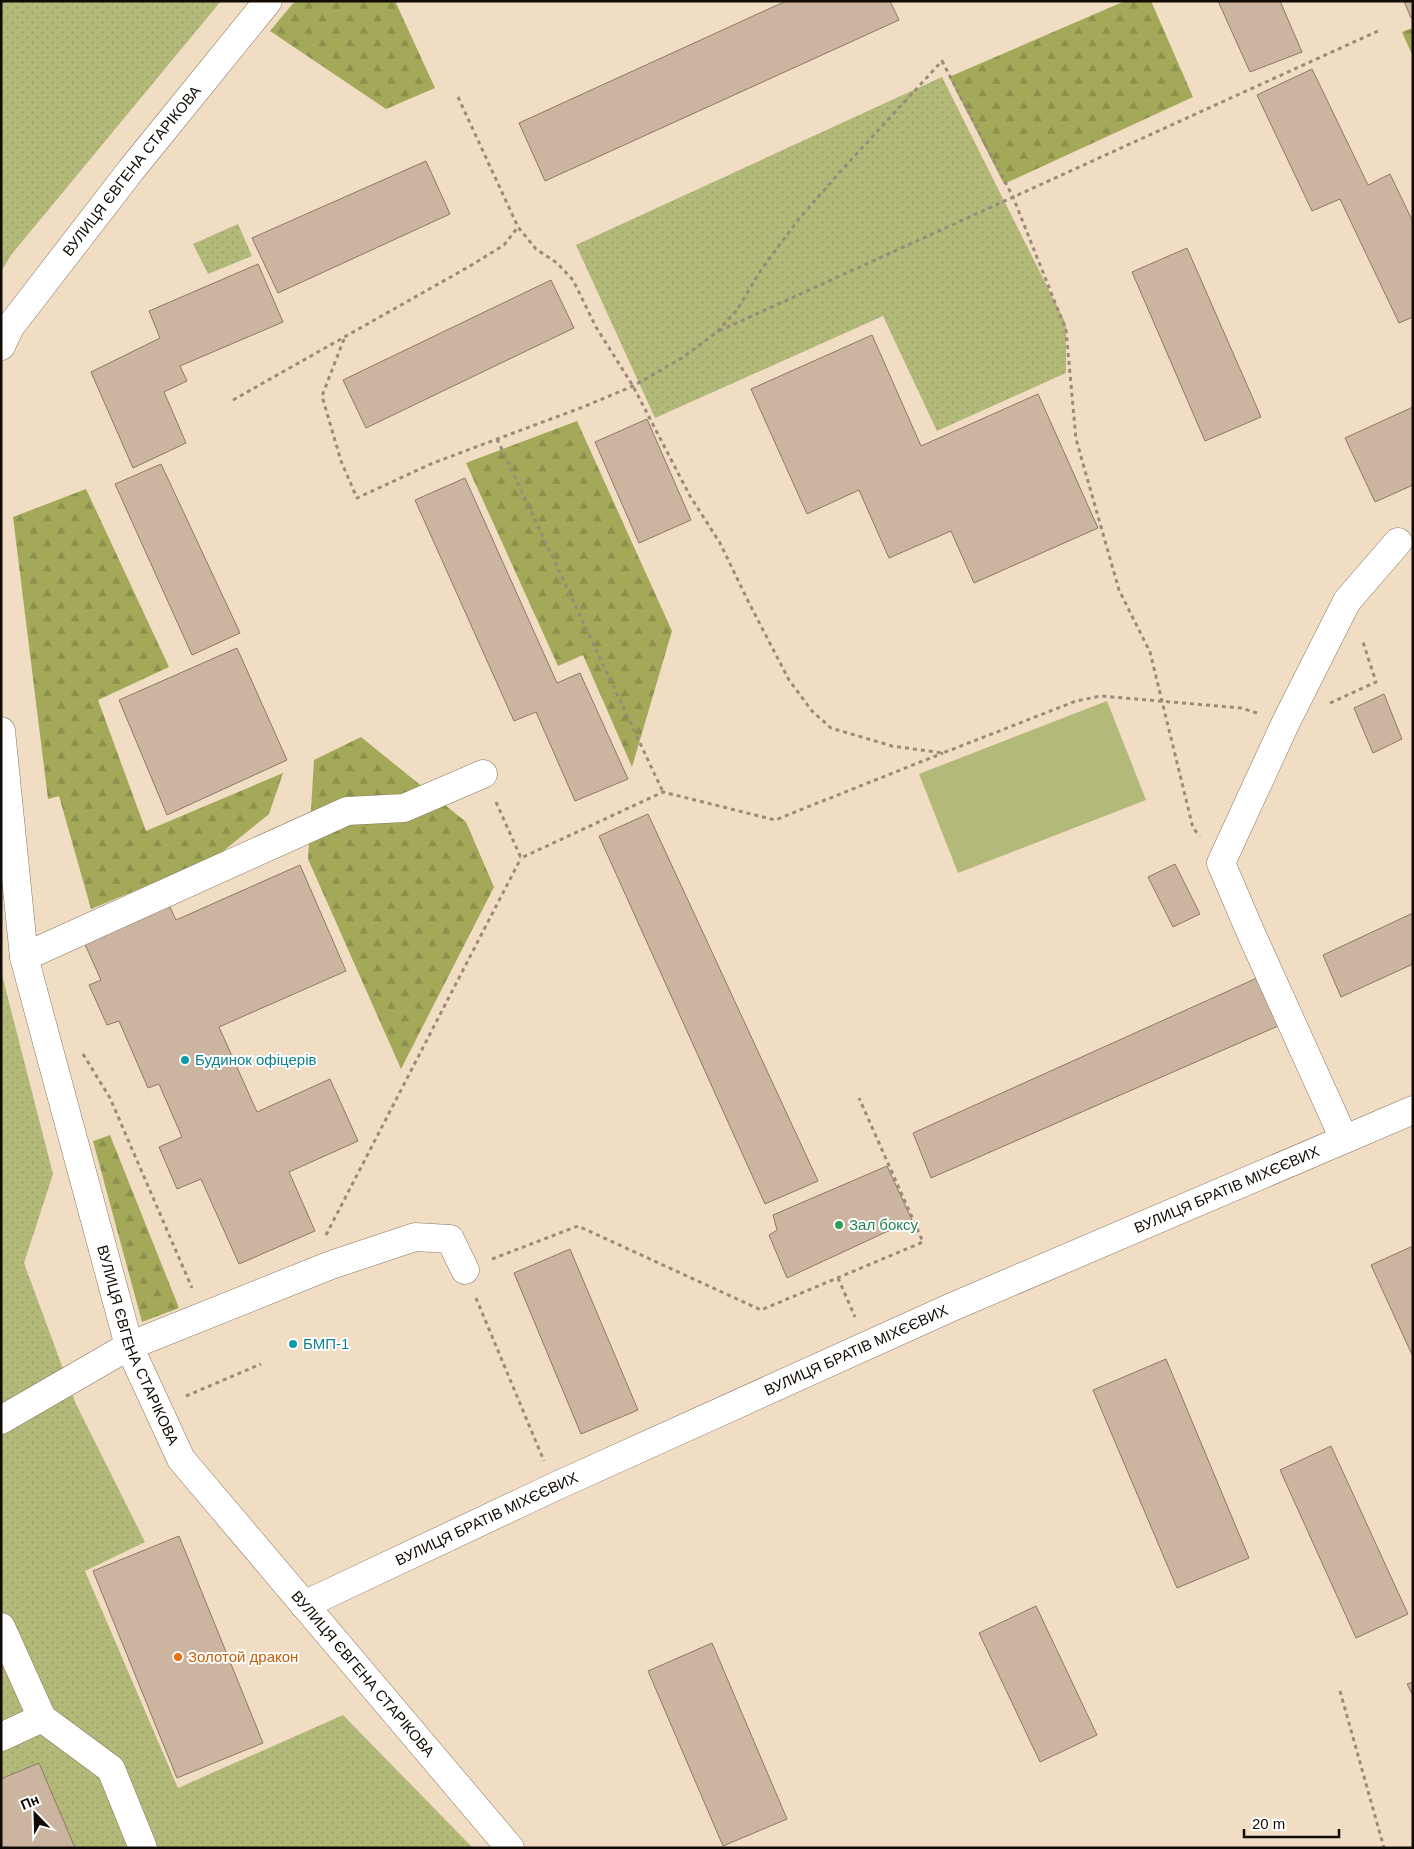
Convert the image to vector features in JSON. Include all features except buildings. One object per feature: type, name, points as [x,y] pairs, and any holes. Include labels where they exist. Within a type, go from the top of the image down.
[{"type":"street","name":"ВУЛИЦЯ ЄВГЕНА СТАРІКОВА","points":[[1,346],[10,327],[119,186],[268,1]]},
{"type":"street","points":[[1344,1139],[1221,862],[1286,722],[1347,601],[1398,542]]},
{"type":"street","name":"ВУЛИЦЯ ЄВГЕНА СТАРІКОВА","points":[[1,731],[24,957],[130,1346],[181,1459],[510,1848]]},
{"type":"street","points":[[24,957],[346,811],[404,808],[484,774]]},
{"type":"street","name":"ВУЛИЦЯ БРАТІВ МІХЄЄВИХ","points":[[304,1606],[554,1487],[868,1345],[1413,1110]]},
{"type":"street","points":[[1,1420],[130,1346],[305,1276],[415,1237],[450,1239],[465,1270]]},
{"type":"street","points":[[1,1627],[42,1718],[111,1769],[143,1848]]},
{"type":"street","points":[[1,1737],[42,1718]]},
{"type":"path","points":[[717,332],[1378,31]]},
{"type":"path","points":[[344,339],[322,396],[341,461],[357,498],[433,463],[633,386],[682,358],[717,332],[737,310],[761,270],[798,220],[942,61],[1014,197],[1066,330],[1076,439],[1119,590],[1150,652],[1193,828],[1221,862]]},
{"type":"path","points":[[458,97],[518,227],[536,249],[557,263],[572,280],[596,327],[633,386],[690,496],[720,543],[789,680],[812,711],[831,728],[892,746],[944,753]]},
{"type":"path","points":[[233,400],[344,339],[504,245],[518,227]]},
{"type":"path","points":[[497,439],[663,792]]},
{"type":"path","points":[[305,1276],[521,858],[663,792],[775,820],[1076,702],[1101,696],[1241,708],[1286,722],[1376,682],[1347,601]]},
{"type":"path","points":[[484,774],[521,858]]},
{"type":"path","points":[[80,1048],[110,1098],[204,1316]]},
{"type":"path","points":[[554,1487],[465,1270],[578,1226],[761,1310],[923,1242],[859,1098]]},
{"type":"path","points":[[838,1278],[868,1345]]},
{"type":"path","points":[[158,1408],[261,1364]]},
{"type":"path","points":[[1340,1691],[1384,1848]]},
{"type":"green space","points":[[1,1],[221,1],[11,255],[1,272]]},
{"type":"green space","points":[[295,1],[395,1],[435,88],[386,109],[270,31]]},
{"type":"green space","points":[[1125,1],[1151,1],[1193,97],[1004,184],[949,77]]},
{"type":"green space","points":[[1413,28],[1413,57],[1402,32]]},
{"type":"green space","points":[[942,77],[1066,324],[1066,373],[937,431],[883,316],[655,418],[576,245]]},
{"type":"green space","points":[[238,224],[252,256],[208,274],[193,244]]},
{"type":"green space","points":[[577,421],[672,631],[632,767],[583,655],[558,666],[466,463]]},
{"type":"green space","points":[[86,489],[169,667],[98,700],[146,831],[283,773],[269,814],[216,857],[91,909],[59,796],[48,799],[13,517]]},
{"type":"green space","points":[[1107,701],[1146,800],[958,873],[919,774]]},
{"type":"green space","points":[[361,737],[466,822],[494,887],[401,1069],[308,859],[314,760]]},
{"type":"green space","points":[[1,971],[53,1174],[24,1263],[76,1404],[145,1542],[85,1571],[178,1788],[343,1715],[473,1848],[1,1848]]},
{"type":"green space","points":[[110,1135],[179,1308],[142,1322],[93,1141]]},
{"type":"place","name":"Будинок офіцерів","points":[[185,1060]]},
{"type":"place","name":"Зал боксу","points":[[839,1225]]},
{"type":"place","name":"БМП-1","points":[[293,1344]]},
{"type":"place","name":"Золотой дракон","points":[[178,1657]]}]
